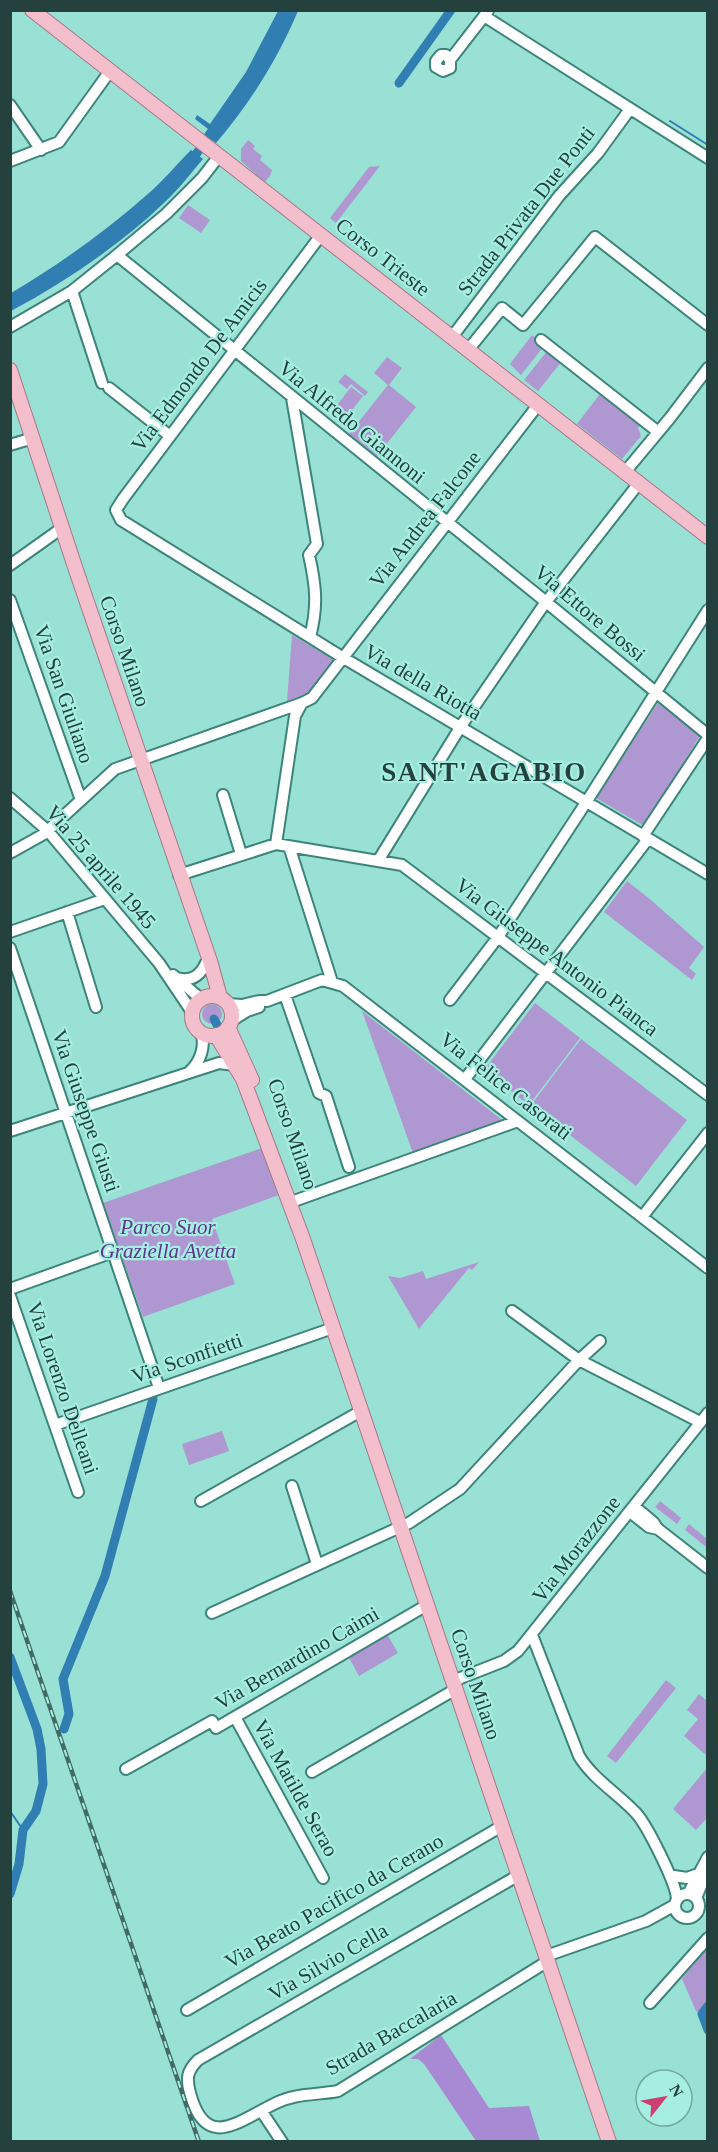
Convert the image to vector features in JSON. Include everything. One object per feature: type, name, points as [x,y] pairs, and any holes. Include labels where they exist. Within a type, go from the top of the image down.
[{"type":"main road","name":"Corso Trieste","points":[[32,10],[708,537]]},
{"type":"main road","name":"Corso Milano","points":[[10,370],[179,875],[216,981],[231,1014],[218,1030]]},
{"type":"main road","name":"Corso Milano","points":[[195,996],[208,990],[203,944]]},
{"type":"main road","points":[[224,1001],[195,996],[196,1004],[192,1012],[194,1024],[218,1030],[230,1047]]},
{"type":"main road","name":"Corso Milano","points":[[230,1047],[234,1065],[243,1079],[303,1239],[609,2142]]},
{"type":"main road","name":"Corso Milano","points":[[230,1047],[250,1075],[294,1201],[303,1239]]},
{"type":"main road","points":[[243,1079],[247,1082],[291,1201],[294,1201]]},
{"type":"street","points":[[450,60],[486,13],[708,158]]},
{"type":"street","points":[[10,161],[59,142],[110,71]]},
{"type":"street","points":[[10,105],[41,150]]},
{"type":"street","name":"Strada Privata Due Ponti","points":[[452,337],[559,196],[598,153],[630,109]]},
{"type":"street","points":[[10,327],[72,291],[117,255],[166,214],[202,178],[219,156]]},
{"type":"street","name":"Via Edmondo De Amicis","points":[[121,520],[116,510],[321,235]]},
{"type":"street","points":[[468,350],[502,308],[523,325],[595,237],[708,325]]},
{"type":"street","name":"Via Alfredo Giannoni","points":[[117,255],[447,523]]},
{"type":"street","points":[[72,291],[105,385],[170,436]]},
{"type":"street","points":[[541,340],[657,431]]},
{"type":"street","points":[[625,472],[708,368]]},
{"type":"street","points":[[292,398],[317,544],[309,555],[316,588],[315,615],[310,637]]},
{"type":"street","name":"Via Andrea Falcone","points":[[302,703],[312,698],[538,405]]},
{"type":"street","points":[[10,445],[33,438]]},
{"type":"street","points":[[378,861],[461,726],[547,602],[639,483]]},
{"type":"street","name":"Via della Riotta","points":[[121,520],[342,657],[708,874]]},
{"type":"street","name":"Via Ettore Bossi","points":[[447,523],[547,602],[708,736]]},
{"type":"street","points":[[10,565],[62,528]]},
{"type":"street","name":"Via San Giuliano","points":[[10,600],[81,800]]},
{"type":"street","points":[[450,1000],[498,937],[708,609]]},
{"type":"street","points":[[10,853],[48,831],[115,769],[302,703]]},
{"type":"street","points":[[179,875],[275,844],[295,716],[302,703]]},
{"type":"street","points":[[465,1079],[645,837],[708,736]]},
{"type":"street","points":[[223,795],[241,854]]},
{"type":"street","name":"Via 25 aprile 1945","points":[[10,798],[48,831],[159,963],[195,996]]},
{"type":"street","name":"Via Giuseppe Antonio Pianca","points":[[275,844],[402,865],[708,1095]]},
{"type":"street","points":[[224,1001],[242,1005],[267,1001],[322,980],[332,982],[289,846]]},
{"type":"street","points":[[10,932],[105,899]]},
{"type":"street","points":[[67,912],[96,1007]]},
{"type":"street","name":"Via Giuseppe Giusti","points":[[10,948],[159,1388]]},
{"type":"street","name":"Via 25 aprile 1945","points":[[159,963],[195,996]]},
{"type":"street","points":[[177,978],[186,981],[195,977],[206,963]]},
{"type":"street","name":"Via Felice Casorati","points":[[332,982],[343,986],[361,999],[708,1268]]},
{"type":"street","points":[[285,995],[319,1093],[326,1096],[349,1167]]},
{"type":"street","points":[[189,1073],[218,1030],[247,1011],[261,1007],[267,1001]]},
{"type":"street","points":[[10,1131],[219,1063],[234,1065]]},
{"type":"street","points":[[294,1201],[518,1121]]},
{"type":"street","points":[[642,1217],[708,1133]]},
{"type":"street","points":[[10,1289],[113,1252]]},
{"type":"street","name":"Via Lorenzo Delleani","points":[[10,1296],[78,1492]]},
{"type":"street","points":[[512,1311],[579,1360],[705,1419]]},
{"type":"street","name":"Via Sconfietti","points":[[55,1425],[333,1328]]},
{"type":"street","points":[[212,1613],[409,1522],[460,1489],[579,1360],[600,1341]]},
{"type":"street","points":[[201,1501],[361,1411]]},
{"type":"street","name":"Via Morazzone","points":[[312,1772],[454,1685],[504,1661],[518,1651],[705,1419]]},
{"type":"street","points":[[292,1486],[317,1564]]},
{"type":"street","points":[[632,1509],[653,1522],[658,1529],[708,1568]]},
{"type":"street","name":"Via Bernardino Caimi","points":[[126,1768],[212,1721],[216,1728],[427,1605]]},
{"type":"street","points":[[532,1635],[579,1756],[591,1772],[637,1813],[683,1901]]},
{"type":"street","name":"Via Matilde Serao","points":[[235,1717],[323,1878]]},
{"type":"street","name":"Via Beato Pacifico da Cerano","points":[[186,2010],[502,1826]]},
{"type":"street","points":[[683,1901],[703,1871],[708,1857]]},
{"type":"street","points":[[665,1865],[674,1876],[683,1901]]},
{"type":"street","points":[[674,1876],[687,1878],[703,1871]]},
{"type":"street","name":"Via Silvio Cella","points":[[192,2103],[186,2080],[190,2068],[198,2060],[519,1875]]},
{"type":"street","name":"Strada Baccalaria","points":[[192,2103],[204,2124],[214,2131],[226,2130],[275,2104],[304,2094],[327,2093],[350,2085],[547,1959],[646,1921],[683,1901]]},
{"type":"street","points":[[650,2003],[705,1938]]},
{"type":"street","points":[[261,2112],[282,2142]]},
{"type":"green space","points":[[248,140],[255,146],[253,149],[262,156],[260,160],[272,170],[265,182],[241,161],[241,149]]},
{"type":"green space","points":[[380,166],[336,223],[330,218],[369,167]]},
{"type":"green space","points":[[188,205],[210,220],[201,233],[179,218]]},
{"type":"green space","points":[[532,335],[544,346],[521,375],[510,364]]},
{"type":"green space","points":[[548,350],[562,361],[538,391],[524,380]]},
{"type":"green space","points":[[387,357],[402,368],[389,385],[416,407],[377,456],[349,434],[388,385],[374,373]]},
{"type":"green space","points":[[345,374],[368,392],[365,396],[351,384],[347,389],[338,382]]},
{"type":"green space","points":[[351,387],[363,396],[345,419],[334,409]]},
{"type":"green space","points":[[608,393],[642,423],[638,428],[641,436],[622,459],[577,424],[600,394],[604,397]]},
{"type":"green space","points":[[292,635],[334,660],[309,693],[287,701]]},
{"type":"green space","points":[[658,703],[700,736],[644,826],[596,798]]},
{"type":"green space","points":[[627,881],[704,947],[689,968],[696,974],[692,980],[604,912]]},
{"type":"green space","points":[[535,1003],[580,1038],[529,1105],[484,1070]]},
{"type":"green space","points":[[212,1004],[219,1007],[222,1014],[219,1021],[212,1024],[205,1021],[202,1014],[205,1007]]},
{"type":"green space","points":[[362,1011],[502,1120],[502,1123],[413,1153]]},
{"type":"green space","points":[[581,1039],[687,1120],[636,1186],[531,1105]]},
{"type":"green space","name":"Parco Suor Graziella Avetta","points":[[262,1148],[279,1195],[212,1219],[235,1284],[143,1317],[103,1203]]},
{"type":"green space","points":[[479,1262],[472,1270],[469,1268],[419,1329],[388,1276],[400,1278],[423,1271],[426,1279]]},
{"type":"green space","points":[[222,1431],[229,1451],[189,1465],[182,1444]]},
{"type":"green space","points":[[660,1501],[681,1518],[677,1524],[655,1507]]},
{"type":"green space","points":[[689,1524],[707,1539],[706,1547],[685,1530]]},
{"type":"green space","points":[[387,1634],[398,1653],[359,1676],[348,1656]]},
{"type":"green space","points":[[666,1680],[676,1688],[616,1763],[607,1756]]},
{"type":"green space","points":[[699,1694],[707,1701],[707,1756],[684,1736],[698,1719],[687,1710]]},
{"type":"green space","points":[[707,1768],[707,1818],[696,1830],[673,1809]]},
{"type":"green space","points":[[707,1945],[707,2016],[696,2011],[682,1979]]},
{"type":"shaded area","points":[[441,2035],[489,2108],[529,2106],[540,2141],[476,2141],[424,2064],[418,2059],[410,2059]]},
{"type":"water","points":[[278,11],[298,11],[282,46],[262,80],[216,143],[204,134],[208,129],[195,119],[197,115],[210,124],[246,72]]},
{"type":"water","points":[[191,150],[203,159],[176,191],[148,217],[92,261],[11,311],[11,293],[65,259],[116,221],[155,188]]},
{"type":"waterway","points":[[399,83],[451,10]]},
{"type":"waterway","points":[[670,121],[708,145]]},
{"type":"waterway","points":[[190,162],[216,128]]},
{"type":"waterway","points":[[214,1019],[225,1040]]},
{"type":"waterway","points":[[64,1729],[69,1714],[63,1679],[105,1576],[153,1399]]},
{"type":"waterway","points":[[10,1657],[37,1729],[41,1749],[43,1784],[36,1811],[23,1830],[19,1864],[10,1894]]},
{"type":"waterway","points":[[10,1811],[23,1830]]},
{"type":"waterway","points":[[708,2006],[702,2014],[708,2030]]},
{"type":"railway","points":[[10,1591],[199,2142]]},
{"type":"district","name":"SANT'AGABIO","points":[[484,772]]}]
